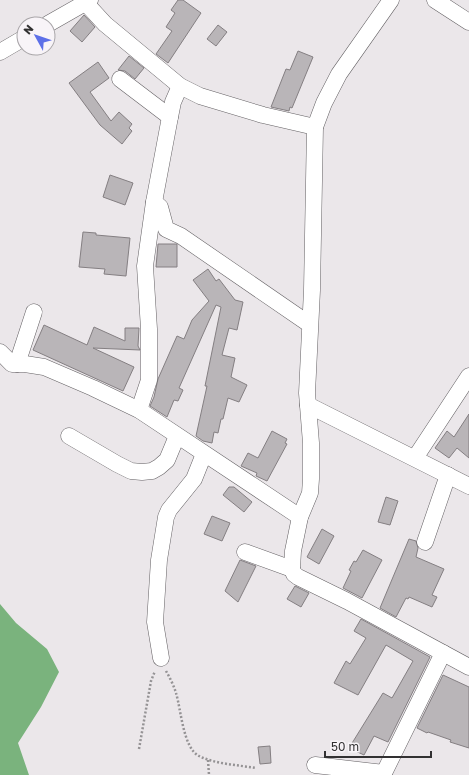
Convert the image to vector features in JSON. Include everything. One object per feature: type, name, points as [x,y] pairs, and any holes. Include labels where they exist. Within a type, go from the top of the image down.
[{"type":"street","points":[[391,0],[339,74],[324,103],[315,127],[312,290],[309,324],[307,393],[311,443],[311,480],[310,493],[300,518],[293,551],[292,569],[294,574],[298,577],[347,601],[469,667]]},
{"type":"street","points":[[435,0],[469,22]]},
{"type":"street","points":[[56,19],[86,1],[105,24],[180,86],[200,96],[235,107],[315,127]]},
{"type":"street","points":[[0,52],[16,43]]},
{"type":"street","points":[[120,79],[170,117]]},
{"type":"street","points":[[139,410],[149,380],[149,329],[145,266],[154,202],[170,117],[173,102],[180,86]]},
{"type":"street","points":[[154,202],[160,207],[166,229],[181,236],[309,324]]},
{"type":"street","points":[[10,365],[34,312]]},
{"type":"street","points":[[0,352],[10,365]]},
{"type":"street","points":[[10,365],[25,364],[44,367],[139,410],[300,518]]},
{"type":"street","points":[[415,458],[469,376]]},
{"type":"street","points":[[308,405],[469,486]]},
{"type":"street","points":[[70,436],[131,471],[142,472],[152,471],[167,460],[178,436]]},
{"type":"street","points":[[161,658],[155,622],[159,560],[166,517],[169,510],[194,479],[204,454]]},
{"type":"street","points":[[425,542],[448,475]]},
{"type":"street","points":[[245,552],[292,569]]},
{"type":"street","points":[[315,765],[384,774],[443,653]]},
{"type":"path","points":[[139,749],[151,681],[161,658]]},
{"type":"path","points":[[161,658],[176,693],[188,742],[192,751],[208,760],[256,768]]},
{"type":"path","points":[[208,760],[209,775]]},
{"type":"green space","points":[[0,604],[16,623],[47,649],[59,672],[41,707],[18,743],[29,775],[0,775]]},
{"type":"building","points":[[178,0],[183,0],[201,13],[168,63],[156,54],[172,31],[166,27],[175,13],[171,10]]},
{"type":"building","points":[[84,15],[95,27],[82,42],[70,31]]},
{"type":"building","points":[[218,25],[227,32],[216,46],[207,39]]},
{"type":"building","points":[[298,51],[313,57],[292,108],[290,107],[289,111],[271,107],[286,69],[290,70]]},
{"type":"building","points":[[129,56],[144,68],[135,79],[125,71],[118,70]]},
{"type":"building","points":[[98,62],[109,78],[90,92],[111,121],[119,112],[132,124],[129,128],[132,131],[122,144],[100,125],[69,83]]},
{"type":"building","points":[[110,175],[133,183],[125,205],[103,197]]},
{"type":"building","points":[[83,232],[96,233],[96,235],[130,238],[126,276],[104,274],[105,269],[79,267]]},
{"type":"building","points":[[158,244],[177,244],[177,267],[156,267]]},
{"type":"building","points":[[208,269],[216,281],[219,279],[235,300],[243,302],[237,330],[229,328],[222,355],[235,358],[231,377],[247,385],[239,402],[228,398],[223,419],[221,419],[218,433],[214,432],[212,443],[203,441],[196,436],[207,386],[205,386],[221,307],[216,305],[179,388],[183,390],[178,401],[174,400],[167,417],[150,406],[154,397],[158,379],[177,336],[184,339],[192,320],[209,301],[193,280]]},
{"type":"building","points":[[44,325],[87,345],[94,327],[125,341],[125,328],[139,328],[138,346],[140,350],[93,348],[134,367],[123,391],[33,350]]},
{"type":"building","points":[[469,414],[469,458],[457,448],[449,458],[435,448],[447,431],[454,437]]},
{"type":"building","points":[[272,431],[287,439],[285,443],[287,444],[267,481],[256,476],[257,473],[241,466],[248,453],[258,458]]},
{"type":"building","points":[[229,487],[234,487],[252,502],[244,512],[223,495]]},
{"type":"building","points":[[386,497],[398,501],[390,525],[378,522]]},
{"type":"building","points":[[212,516],[230,523],[222,541],[204,534]]},
{"type":"building","points":[[322,529],[334,536],[319,564],[307,557]]},
{"type":"building","points":[[409,539],[416,541],[418,548],[416,557],[444,569],[432,595],[437,597],[432,607],[409,597],[408,599],[406,598],[396,617],[380,608]]},
{"type":"building","points":[[363,550],[382,560],[362,598],[343,588],[351,571],[349,570]]},
{"type":"building","points":[[240,560],[256,566],[238,602],[225,591]]},
{"type":"building","points":[[295,586],[309,593],[301,607],[287,599]]},
{"type":"building","points":[[361,619],[430,657],[388,742],[374,736],[364,755],[349,748],[383,693],[392,698],[413,661],[386,645],[358,695],[334,683],[346,661],[350,664],[366,638],[354,631]]},
{"type":"building","points":[[443,675],[469,687],[469,748],[450,742],[451,740],[428,732],[427,733],[417,728]]},
{"type":"building","points":[[270,746],[271,763],[260,764],[258,747]]}]
